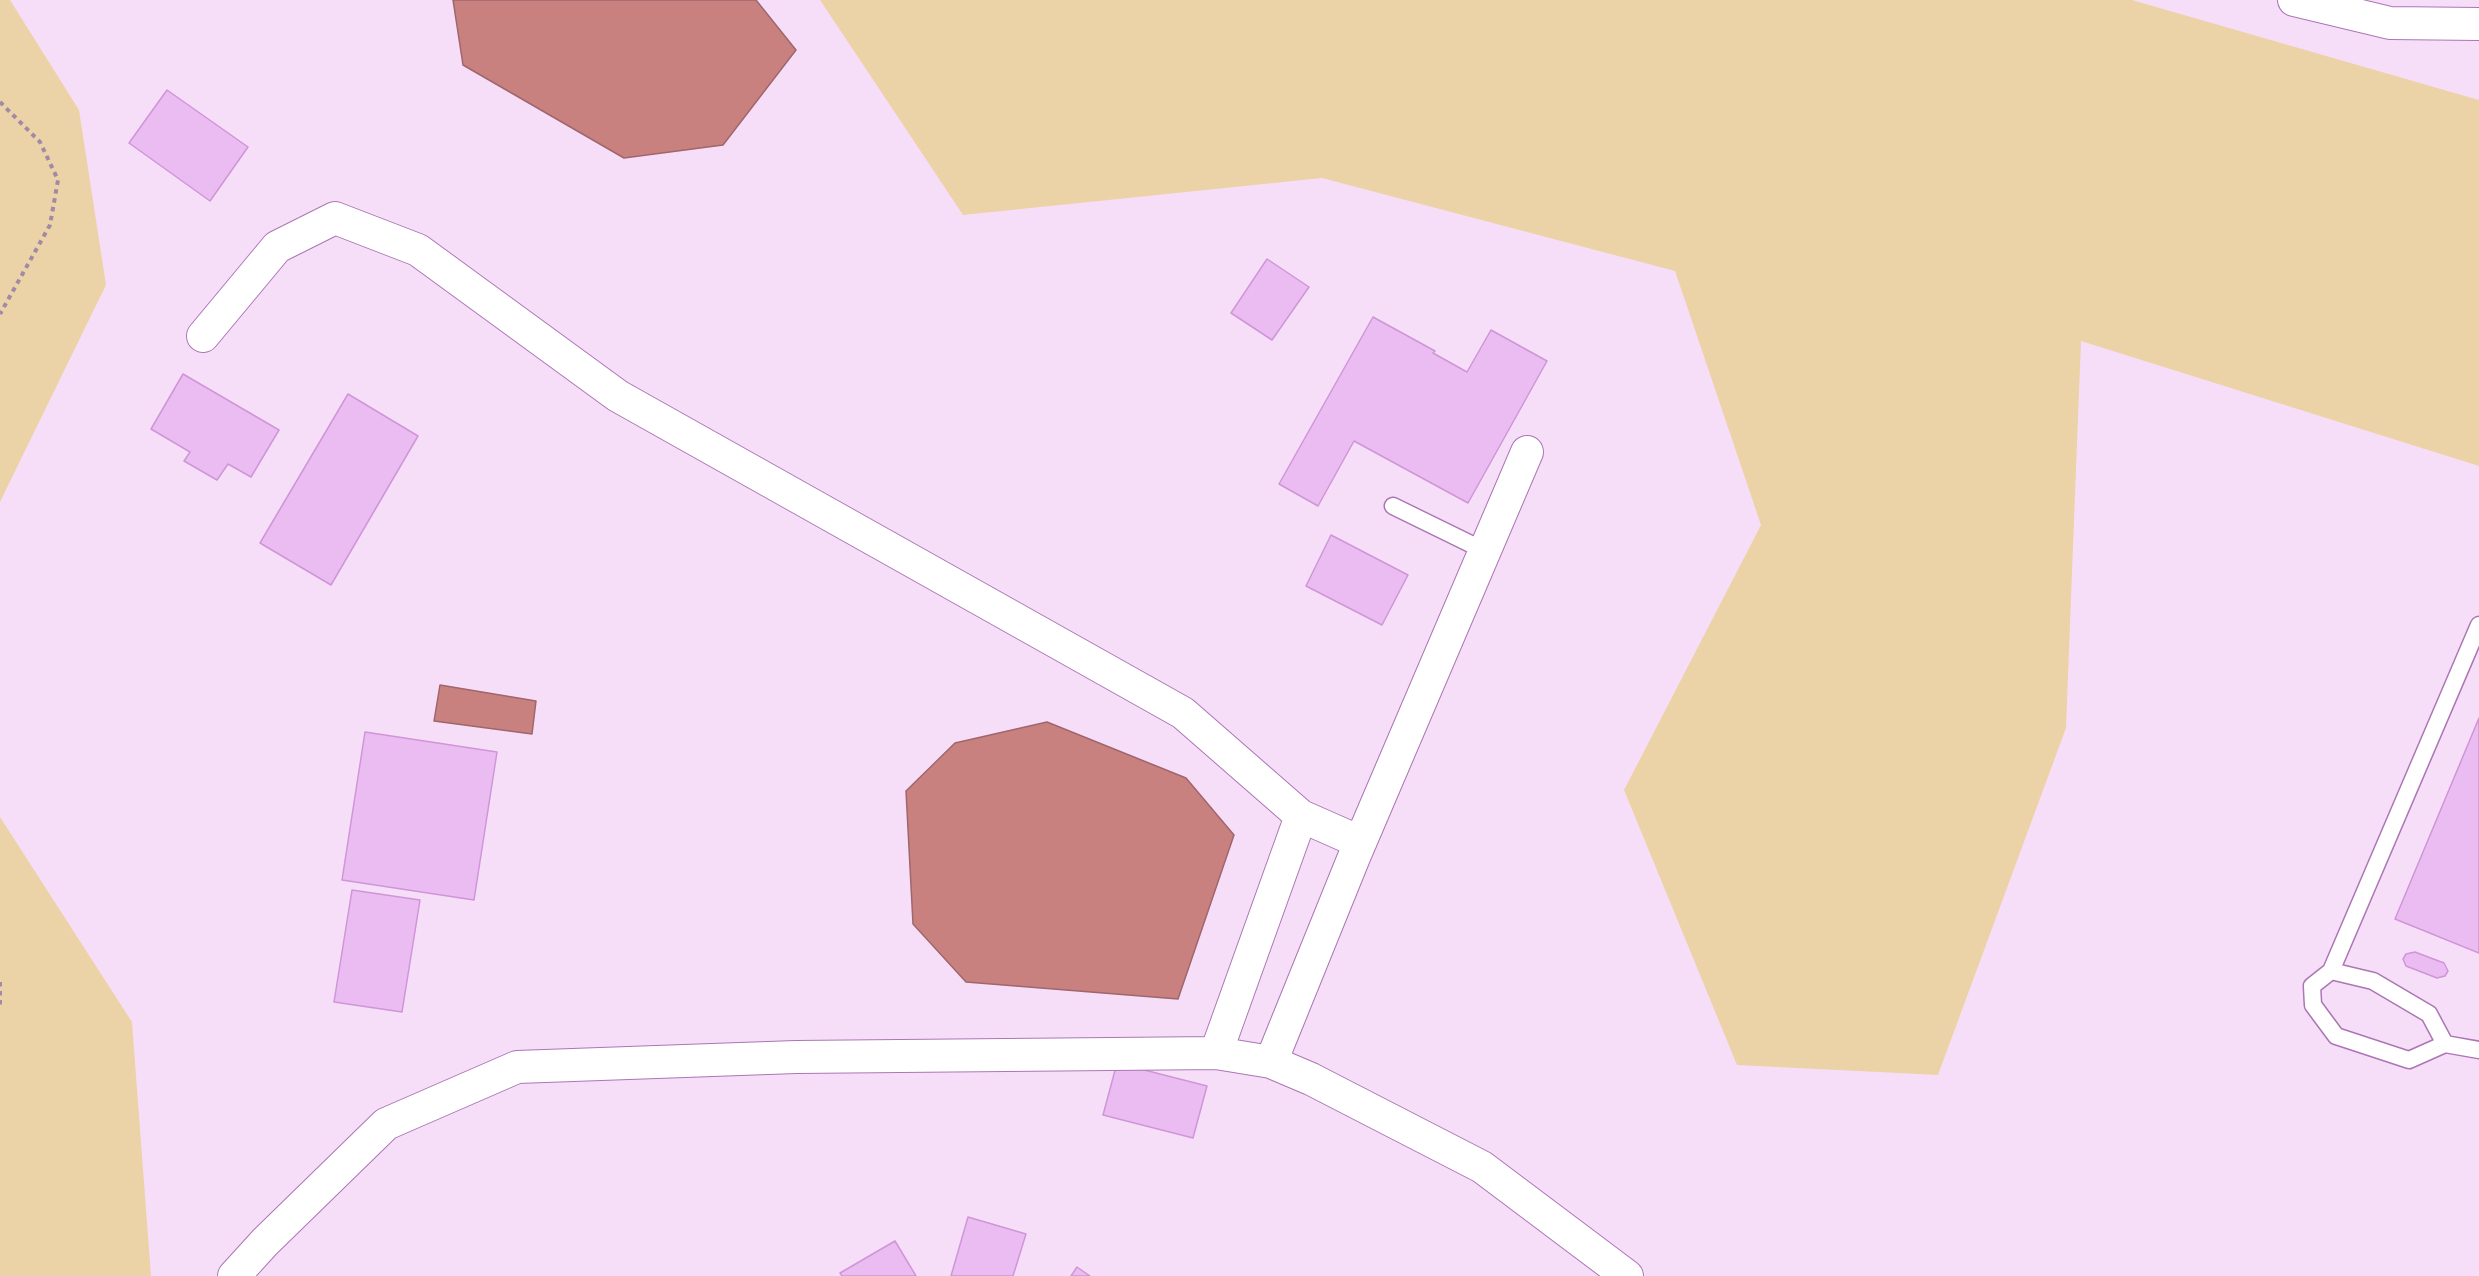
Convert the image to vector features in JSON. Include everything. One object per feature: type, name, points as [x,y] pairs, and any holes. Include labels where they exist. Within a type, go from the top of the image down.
[{"type":"street","points":[[2294,0],[2391,23],[2479,24]]},
{"type":"street","points":[[203,336],[277,247],[335,218],[417,250],[618,396],[1183,713],[1301,816],[1360,842]]},
{"type":"street","points":[[1271,1062],[1360,842],[1527,452]]},
{"type":"street","points":[[1216,1053],[1301,816]]},
{"type":"street","points":[[234,1276],[265,1242],[386,1124],[517,1067],[796,1057],[1216,1053],[1271,1062],[1311,1079],[1482,1167],[1627,1276]]},
{"type":"lane","points":[[1393,506],[1485,551]]},
{"type":"lane","points":[[2479,625],[2331,971],[2313,986],[2313,1005],[2336,1036],[2409,1060],[2445,1044],[2479,1050]]},
{"type":"lane","points":[[2331,971],[2373,981],[2429,1014],[2445,1044]]},
{"type":"path","points":[[0,102],[40,142],[58,180],[50,225],[0,314]]},
{"type":"path","points":[[0,982],[0,1006]]},
{"type":"shaded area","points":[[0,0],[10,0],[79,110],[106,285],[0,502]]},
{"type":"shaded area","points":[[453,0],[756,0],[796,50],[723,145],[624,158],[463,65]]},
{"type":"shaded area","points":[[820,0],[2132,0],[2479,100],[2479,466],[2081,341],[2066,728],[1938,1075],[1737,1065],[1624,790],[1761,525],[1675,271],[1322,178],[963,215]]},
{"type":"shaded area","points":[[440,685],[536,701],[532,734],[434,721]]},
{"type":"shaded area","points":[[1047,722],[1186,778],[1234,835],[1178,999],[966,982],[913,924],[906,791],[955,743]]},
{"type":"shaded area","points":[[0,817],[132,1022],[151,1276],[0,1276]]},
{"type":"building","points":[[167,90],[248,147],[210,201],[129,143]]},
{"type":"building","points":[[1267,259],[1309,287],[1272,340],[1231,313]]},
{"type":"building","points":[[1373,317],[1435,351],[1433,353],[1467,372],[1491,330],[1547,361],[1468,503],[1354,441],[1318,506],[1279,484]]},
{"type":"building","points":[[183,374],[279,430],[251,477],[228,464],[217,480],[184,461],[190,452],[151,429]]},
{"type":"building","points":[[348,394],[418,436],[331,585],[260,543]]},
{"type":"building","points":[[1331,535],[1408,575],[1382,625],[1306,586]]},
{"type":"building","points":[[2479,718],[2479,953],[2395,919]]},
{"type":"building","points":[[365,732],[497,752],[474,900],[342,880]]},
{"type":"building","points":[[352,890],[420,900],[402,1012],[334,1002]]},
{"type":"building","points":[[2415,952],[2444,963],[2448,971],[2445,976],[2437,978],[2406,966],[2403,959],[2406,954]]},
{"type":"building","points":[[1117,1063],[1207,1086],[1193,1138],[1103,1115]]},
{"type":"building","points":[[968,1217],[1026,1234],[1013,1276],[951,1276]]},
{"type":"building","points":[[895,1241],[916,1276],[842,1276],[840,1273]]},
{"type":"building","points":[[1077,1267],[1090,1276],[1071,1276]]}]
